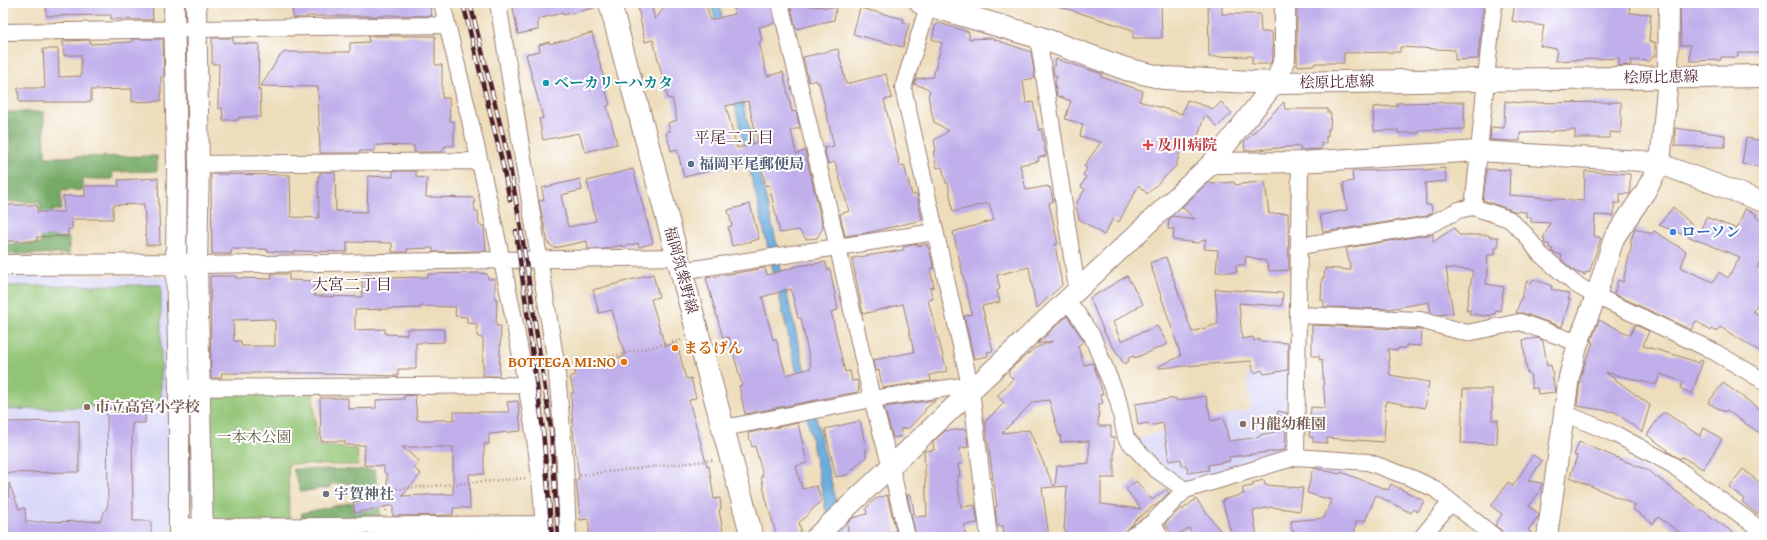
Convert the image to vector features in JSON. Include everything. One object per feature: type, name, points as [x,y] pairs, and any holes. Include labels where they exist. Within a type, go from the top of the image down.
[{"type":"main road","name":"福岡筑紫野線","points":[[610,3],[752,537]]},
{"type":"main road","name":"桧原比恵線","points":[[926,4],[1038,37],[1126,69],[1164,78],[1275,83],[1764,76]]},
{"type":"street","points":[[174,3],[177,164],[176,263],[179,388],[178,531],[203,532],[386,525],[543,530],[539,475],[526,385],[502,259],[442,3]]},
{"type":"street","points":[[196,3],[199,164],[197,265],[201,388],[203,532]]},
{"type":"street","points":[[498,3],[556,363],[565,462],[568,537]]},
{"type":"street","points":[[780,3],[872,399],[891,467],[907,537]]},
{"type":"street","points":[[829,525],[891,467],[970,388],[1212,162],[1275,83],[1285,58],[1285,3]]},
{"type":"street","points":[[1473,207],[1494,3]]},
{"type":"street","points":[[1547,537],[1564,413],[1578,343],[1596,296],[1614,238],[1646,192],[1660,164],[1668,77],[1669,3]]},
{"type":"street","points":[[926,4],[903,88],[970,388],[989,537]]},
{"type":"street","points":[[3,32],[174,28],[447,25]]},
{"type":"street","points":[[1038,37],[1071,294],[1076,312],[1092,336],[1118,400],[1126,438],[1154,468],[1185,490]]},
{"type":"street","points":[[1212,162],[1300,162],[1479,151],[1641,161],[1660,164],[1764,202]]},
{"type":"street","points":[[199,164],[479,161]]},
{"type":"street","points":[[1296,457],[1300,162]]},
{"type":"street","points":[[1299,246],[1429,225],[1459,210],[1473,207],[1509,219],[1525,234],[1540,254],[1575,284],[1596,296],[1713,351],[1764,381]]},
{"type":"street","points":[[3,265],[176,263],[197,265],[540,258],[679,264],[774,256],[838,248],[936,232]]},
{"type":"street","points":[[1298,315],[1420,320],[1467,333],[1520,322],[1578,343]]},
{"type":"street","points":[[179,388],[526,385]]},
{"type":"street","points":[[724,428],[872,399],[970,388]]},
{"type":"street","points":[[1564,413],[1616,435],[1671,464],[1764,532]]},
{"type":"street","points":[[1132,537],[1153,522],[1185,490],[1296,457],[1368,462],[1414,479],[1435,489],[1495,537]]},
{"type":"street","points":[[1422,537],[1451,502]]},
{"type":"street","points":[[1153,522],[1160,537]]},
{"type":"path","points":[[570,366],[682,340]]},
{"type":"path","points":[[572,476],[714,460]]},
{"type":"path","points":[[341,496],[385,490],[533,477]]},
{"type":"path","points":[[385,490],[386,525]]},
{"type":"shaded area","name":"市立高宮小学校","points":[[3,274],[171,277],[171,537],[3,537]]},
{"type":"shaded area","name":"円龍幼稚園","points":[[1294,369],[1292,451],[1185,482],[1168,472],[1135,439],[1251,409],[1247,374]]},
{"type":"green space","points":[[3,112],[44,112],[45,157],[157,156],[157,171],[113,172],[112,179],[83,179],[83,190],[61,191],[61,210],[53,210],[54,237],[69,238],[69,254],[3,254],[3,244],[41,244],[40,202],[3,202],[3,161],[10,161],[9,122],[3,122]]},
{"type":"green space","points":[[161,285],[161,404],[3,410],[3,286]]},
{"type":"green space","name":"一本木公園","points":[[209,392],[313,393],[317,446],[357,449],[358,465],[288,464],[289,520],[211,523]]},
{"type":"green space","points":[[293,469],[375,470],[377,486],[360,489],[356,483],[330,484],[331,487],[301,492]]},
{"type":"green space","points":[[378,497],[381,519],[301,521],[302,513]]},
{"type":"water","points":[[711,3],[719,3],[778,249],[779,261],[836,502],[847,537],[834,537],[826,511],[805,408]]},
{"type":"water","points":[[183,30],[193,30],[192,250],[181,250]]},
{"type":"water","points":[[183,392],[192,392],[191,520],[182,519]]},
{"type":"building","points":[[46,3],[152,3],[153,20],[111,19],[111,15],[46,16]]},
{"type":"building","points":[[292,3],[429,3],[432,16],[307,16],[307,18],[293,18]]},
{"type":"building","points":[[512,3],[594,3],[594,8],[563,15],[562,13],[538,19],[538,30],[518,34]]},
{"type":"building","points":[[637,3],[651,3],[655,20],[667,3],[706,3],[710,20],[735,14],[733,3],[771,4],[775,23],[759,27],[762,41],[759,42],[767,76],[783,72],[792,112],[796,111],[800,128],[791,130],[796,154],[805,151],[823,228],[817,238],[806,239],[799,230],[780,233],[769,185],[766,186],[759,159],[684,177],[677,149],[671,151],[666,132],[670,131],[668,123],[677,120],[672,98],[668,99],[653,40],[645,42]],"holes":[[[748,101],[758,142],[737,148],[726,106]]]},
{"type":"building","points":[[1055,3],[1161,3],[1162,38],[1133,38],[1133,30],[1055,5]]},
{"type":"building","points":[[1208,3],[1222,3],[1222,14],[1260,14],[1261,32],[1272,32],[1273,57],[1270,64],[1252,64],[1252,56],[1209,57]]},
{"type":"building","points":[[1297,3],[1484,3],[1478,59],[1455,60],[1455,50],[1400,47],[1400,52],[1344,53],[1344,63],[1315,63],[1315,65],[1297,66]]},
{"type":"building","points":[[1515,3],[1630,3],[1629,13],[1651,14],[1649,42],[1655,42],[1655,55],[1649,61],[1631,60],[1631,65],[1619,66],[1619,58],[1555,61],[1557,49],[1540,46],[1544,26],[1512,21]]},
{"type":"building","points":[[1680,3],[1764,3],[1764,53],[1738,53],[1738,57],[1721,57],[1721,60],[1690,61],[1690,45],[1681,45]]},
{"type":"building","points":[[790,4],[836,8],[834,20],[796,29]]},
{"type":"building","points":[[860,8],[904,19],[903,22],[909,24],[903,47],[853,34]]},
{"type":"building","points":[[939,23],[969,32],[969,39],[990,38],[1031,52],[1035,78],[1023,80],[1026,103],[1033,102],[1039,131],[1041,128],[1046,156],[1038,157],[1039,161],[1020,165],[1026,190],[1048,186],[1048,188],[1050,187],[1053,201],[1049,203],[1058,244],[1055,244],[1062,285],[1036,309],[1029,267],[997,275],[1000,289],[997,290],[1000,302],[982,306],[993,351],[987,352],[988,356],[974,359],[964,316],[972,314],[953,232],[994,220],[989,203],[953,212],[948,183],[946,183],[942,167],[937,168],[933,152],[936,151],[934,140],[949,131],[934,122],[928,96],[930,91],[927,88],[914,84],[916,79],[933,77],[942,43],[932,39],[935,26]]},
{"type":"building","points":[[592,33],[605,82],[603,82],[610,105],[607,106],[617,144],[585,152],[579,133],[543,140],[539,119],[543,118],[526,54],[540,51],[539,45],[549,42],[550,44]]},
{"type":"building","points":[[368,36],[435,36],[435,65],[442,65],[442,98],[449,98],[450,121],[454,121],[454,146],[445,146],[442,152],[414,152],[414,146],[375,145],[375,151],[360,151],[360,153],[320,153],[318,87],[261,86],[279,57],[285,52],[350,52],[350,43],[369,42]]},
{"type":"building","points":[[212,38],[233,38],[233,43],[259,44],[258,91],[260,88],[261,117],[239,117],[239,120],[223,120],[222,108],[218,108],[219,64],[212,64]]},
{"type":"building","points":[[132,39],[163,39],[164,77],[161,77],[161,101],[132,102],[132,89],[91,90],[91,102],[19,102],[18,88],[45,88],[43,49],[58,49],[59,77],[81,76],[81,55],[64,55],[63,41],[90,40],[90,44],[132,42]]},
{"type":"building","points":[[838,49],[846,84],[886,74],[892,98],[884,100],[900,166],[904,165],[912,195],[917,194],[922,220],[866,233],[845,236],[840,214],[849,211],[835,162],[828,164],[824,148],[834,146],[819,82],[817,83],[816,80],[809,82],[803,57]]},
{"type":"building","points":[[1056,59],[1102,74],[1101,77],[1143,91],[1139,101],[1182,114],[1187,100],[1214,109],[1221,102],[1232,113],[1217,127],[1205,114],[1197,139],[1195,138],[1193,143],[1183,140],[1176,166],[1147,194],[1139,185],[1119,222],[1113,219],[1104,235],[1079,219],[1076,204],[1085,189],[1081,187],[1086,177],[1083,175],[1087,168],[1084,166],[1101,142],[1080,136],[1083,124],[1065,119],[1071,101],[1057,96],[1055,83],[1057,75],[1054,76],[1053,69]]},
{"type":"building","points":[[1505,101],[1520,103],[1621,102],[1621,133],[1610,132],[1610,138],[1575,138],[1575,130],[1553,131],[1520,133],[1520,141],[1490,140],[1491,127],[1504,128]]},
{"type":"building","points":[[1284,102],[1285,109],[1328,109],[1328,113],[1331,113],[1330,129],[1328,129],[1328,136],[1326,136],[1326,143],[1321,143],[1321,149],[1300,150],[1300,146],[1245,151],[1244,142]]},
{"type":"building","points":[[1464,102],[1464,129],[1419,130],[1419,133],[1398,133],[1398,130],[1374,131],[1373,107],[1397,106],[1397,103]]},
{"type":"building","points":[[1675,128],[1725,135],[1725,147],[1675,146]]},
{"type":"building","points":[[1746,138],[1764,141],[1764,167],[1742,164]]},
{"type":"building","points":[[1445,168],[1446,181],[1425,183],[1426,205],[1431,205],[1432,213],[1426,216],[1323,232],[1320,215],[1347,210],[1343,183],[1353,181],[1352,171],[1424,170]]},
{"type":"building","points":[[633,169],[653,243],[639,247],[638,243],[622,247],[622,245],[604,249],[588,249],[587,241],[554,248],[548,243],[539,201],[544,200],[542,188],[580,179],[582,190],[561,195],[568,227],[596,221],[587,181]]},
{"type":"building","points":[[1487,169],[1510,170],[1509,195],[1584,201],[1585,171],[1630,174],[1630,194],[1620,194],[1620,203],[1614,203],[1614,216],[1595,215],[1594,236],[1601,238],[1589,273],[1586,272],[1585,275],[1574,271],[1561,259],[1562,255],[1552,252],[1553,249],[1549,248],[1550,245],[1544,243],[1545,240],[1543,239],[1550,223],[1531,222],[1531,217],[1526,217],[1526,212],[1514,211],[1483,200]]},
{"type":"building","points":[[393,171],[416,171],[416,177],[427,178],[426,197],[474,198],[475,211],[478,211],[479,225],[484,226],[486,251],[433,252],[433,248],[407,249],[407,252],[392,252],[392,243],[347,242],[347,252],[295,251],[295,253],[267,251],[267,249],[231,249],[231,254],[212,254],[211,174],[290,175],[291,217],[319,218],[318,176],[320,176],[320,172],[335,172],[336,211],[367,212],[368,176],[393,177]]},
{"type":"building","points":[[158,178],[160,245],[146,245],[144,204],[113,205],[113,219],[72,219],[72,229],[68,229],[68,236],[37,237],[37,241],[3,241],[3,205],[37,205],[37,212],[64,212],[63,196],[85,196],[85,186],[119,186],[118,180]]},
{"type":"building","points":[[1265,181],[1269,214],[1288,213],[1289,270],[1269,271],[1266,261],[1246,256],[1245,265],[1236,265],[1237,272],[1216,272],[1218,250],[1204,249],[1206,239],[1198,243],[1173,240],[1174,229],[1168,229],[1169,220],[1172,216],[1195,219],[1182,207],[1208,182],[1212,184],[1234,182],[1235,185]]},
{"type":"building","points":[[750,204],[759,239],[732,246],[728,227],[732,226],[728,210]]},
{"type":"building","points":[[1673,207],[1700,232],[1706,217],[1737,229],[1745,209],[1757,214],[1755,216],[1764,222],[1764,254],[1757,267],[1764,271],[1764,294],[1753,311],[1764,318],[1764,354],[1720,327],[1717,332],[1712,329],[1711,331],[1696,321],[1691,330],[1614,294],[1618,280],[1623,282],[1632,244],[1630,243],[1635,228],[1652,234],[1654,231],[1686,251],[1681,268],[1713,282],[1719,272],[1728,278],[1740,257],[1659,225]]},
{"type":"building","points":[[1454,228],[1459,235],[1489,235],[1489,237],[1498,237],[1498,248],[1495,248],[1495,255],[1488,255],[1486,284],[1504,287],[1500,311],[1496,310],[1495,314],[1491,314],[1491,316],[1469,314],[1470,310],[1466,311],[1473,270],[1446,268],[1453,313],[1438,315],[1431,313],[1429,302],[1389,309],[1324,307],[1324,301],[1321,300],[1322,278],[1324,278],[1325,268],[1351,270],[1346,248],[1433,234],[1433,242]]},
{"type":"building","points":[[917,244],[918,246],[927,244],[934,268],[930,269],[934,287],[930,288],[933,299],[928,300],[947,371],[930,375],[931,381],[882,388],[879,370],[875,371],[873,360],[914,352],[903,304],[863,314],[852,258],[904,250],[903,247]]},
{"type":"building","points":[[1166,257],[1192,332],[1218,324],[1215,289],[1283,293],[1282,306],[1239,303],[1242,339],[1253,337],[1254,341],[1259,339],[1259,341],[1288,343],[1288,370],[1264,374],[1262,370],[1254,373],[1251,361],[1158,368],[1157,367],[1181,356],[1150,263]]},
{"type":"building","points":[[826,262],[827,269],[830,269],[838,310],[831,312],[845,372],[850,371],[852,381],[857,380],[859,390],[857,392],[745,414],[739,386],[742,385],[729,337],[723,338],[706,278],[765,268],[767,275],[798,266]],"holes":[[[791,289],[798,318],[801,318],[811,368],[786,375],[776,339],[773,340],[762,297]]]},
{"type":"building","points":[[480,273],[487,274],[488,279],[495,279],[495,299],[497,299],[496,326],[501,326],[499,376],[483,376],[483,339],[477,336],[477,324],[467,323],[467,317],[455,316],[456,307],[421,306],[421,308],[355,310],[355,330],[385,329],[385,334],[407,335],[407,329],[444,329],[444,342],[416,343],[416,369],[398,369],[398,376],[324,373],[222,373],[221,378],[211,378],[210,276],[236,276],[236,278],[272,279],[271,274],[289,274],[289,280],[314,281],[314,296],[362,297],[362,276],[376,276],[376,278],[428,277],[428,274]],"holes":[[[272,319],[272,321],[275,321],[275,346],[241,346],[241,341],[234,341],[233,320]]]},
{"type":"building","points":[[653,274],[659,297],[651,299],[665,346],[677,343],[686,379],[691,378],[696,398],[689,400],[707,466],[709,466],[714,499],[720,498],[721,509],[719,510],[724,537],[707,537],[707,533],[689,537],[589,537],[589,519],[580,520],[576,479],[579,479],[573,431],[571,393],[574,393],[570,377],[576,375],[574,369],[625,356],[612,310],[599,313],[593,290]]},
{"type":"building","points":[[1127,276],[1143,304],[1113,322],[1121,341],[1157,326],[1168,344],[1135,358],[1134,356],[1128,358],[1129,361],[1124,364],[1104,332],[1090,298]]},
{"type":"building","points":[[1533,279],[1552,286],[1551,289],[1570,294],[1562,327],[1523,313],[1516,313],[1527,281],[1531,283]]},
{"type":"building","points":[[1067,316],[1084,341],[1078,346],[1084,365],[1093,363],[1103,394],[1100,395],[1103,403],[1099,404],[1098,426],[1111,426],[1111,437],[1114,437],[1114,478],[1101,478],[1101,504],[1141,509],[1126,489],[1136,481],[1152,500],[1166,489],[1169,493],[1155,506],[1133,522],[1134,523],[1122,534],[1114,537],[1069,537],[1064,529],[1067,486],[1055,487],[1057,466],[1089,463],[1089,441],[1060,442],[1061,435],[1059,435],[1049,400],[1033,402],[1002,433],[1029,430],[1054,487],[1042,488],[1049,537],[1004,537],[1003,526],[997,526],[995,507],[997,507],[985,422],[1004,403],[997,396],[1013,379],[1009,375],[1009,370],[1035,348],[1053,341],[1037,344]]},
{"type":"building","points":[[1599,320],[1630,335],[1635,325],[1649,331],[1643,346],[1698,363],[1700,360],[1703,361],[1692,394],[1680,388],[1684,382],[1660,374],[1656,385],[1605,372],[1650,405],[1642,432],[1615,412],[1577,406],[1580,379],[1593,343],[1591,342]]},
{"type":"building","points":[[1312,325],[1422,330],[1421,346],[1406,345],[1406,348],[1398,348],[1398,350],[1388,349],[1390,375],[1429,382],[1425,408],[1386,401],[1384,442],[1327,438],[1327,443],[1313,442],[1313,437],[1309,437],[1311,407],[1325,408],[1322,359],[1319,360],[1319,356],[1312,356]]},
{"type":"building","points":[[1538,338],[1543,341],[1547,366],[1551,365],[1555,392],[1538,394],[1537,388],[1532,388],[1530,373],[1527,373],[1523,340]]},
{"type":"building","points":[[1723,383],[1764,412],[1764,436],[1726,410],[1725,412],[1708,403]]},
{"type":"building","points":[[1463,389],[1492,389],[1492,420],[1498,420],[1497,444],[1461,443]]},
{"type":"building","points":[[415,395],[417,420],[454,420],[454,412],[509,412],[507,402],[518,401],[521,431],[489,434],[489,444],[484,444],[484,474],[469,474],[470,508],[453,508],[453,515],[393,516],[393,505],[355,513],[353,502],[387,495],[387,474],[384,472],[384,466],[364,465],[365,445],[345,445],[345,441],[321,441],[320,398],[348,398],[348,409],[376,408],[376,400],[404,399],[404,396]],"holes":[[[402,447],[453,447],[453,494],[402,496],[421,474],[414,468],[419,461]]]},
{"type":"building","points":[[1206,396],[1211,421],[1224,418],[1229,441],[1260,437],[1260,435],[1275,432],[1278,411],[1287,413],[1285,450],[1229,457],[1230,461],[1208,465],[1209,470],[1188,473],[1187,466],[1182,466],[1181,459],[1169,461],[1163,423],[1149,426],[1148,423],[1138,425],[1135,404],[1176,398],[1176,401]]},
{"type":"building","points":[[935,400],[925,409],[925,411],[909,428],[900,429],[902,436],[893,438],[884,407]]},
{"type":"building","points":[[107,409],[145,409],[145,423],[132,423],[133,521],[151,521],[151,537],[3,537],[3,512],[8,512],[9,483],[19,509],[25,508],[26,522],[100,521],[108,505]]},
{"type":"building","points":[[1662,413],[1666,413],[1700,436],[1704,428],[1722,439],[1703,469],[1682,457],[1680,459],[1647,435]]},
{"type":"building","points":[[79,421],[79,472],[3,473],[3,422]]},
{"type":"building","points":[[860,421],[867,452],[865,452],[866,457],[847,475],[836,477],[825,429]]},
{"type":"building","points":[[798,423],[807,463],[796,466],[802,489],[817,486],[821,501],[799,523],[801,531],[796,537],[777,537],[766,499],[761,476],[763,476],[755,446],[752,447],[748,433]]},
{"type":"building","points":[[966,429],[968,447],[960,448],[962,464],[958,464],[960,476],[957,477],[957,480],[961,507],[975,505],[978,523],[964,525],[966,537],[916,537],[907,495],[911,495],[915,517],[927,516],[924,451],[934,450],[933,442],[945,431]]},
{"type":"building","points":[[1579,442],[1647,470],[1739,537],[1686,537],[1658,517],[1653,524],[1633,509],[1635,505],[1570,477],[1577,456],[1574,455]]},
{"type":"building","points":[[1533,455],[1542,461],[1528,481],[1542,483],[1540,491],[1529,506],[1539,514],[1528,530],[1536,537],[1505,537],[1501,530],[1495,525],[1502,514],[1491,506],[1508,482],[1513,486]]},
{"type":"building","points":[[1313,468],[1340,474],[1341,472],[1388,490],[1391,484],[1424,501],[1418,512],[1413,509],[1411,513],[1376,495],[1365,521],[1356,521],[1354,537],[1294,537],[1291,521],[1324,518],[1331,500],[1307,493]]},
{"type":"building","points":[[1743,469],[1764,486],[1764,504],[1757,514],[1742,502],[1744,499],[1729,487]]},
{"type":"building","points":[[1264,480],[1265,485],[1303,488],[1300,511],[1271,507],[1253,511],[1257,537],[1232,537],[1222,500],[1244,494],[1242,488],[1253,486],[1252,483]]},
{"type":"building","points":[[887,495],[896,531],[861,537],[849,537],[847,524],[853,518],[867,514],[866,508],[875,499]]},
{"type":"building","points":[[1196,499],[1225,537],[1193,537],[1189,528],[1173,537],[1165,523],[1181,508],[1182,510]]},
{"type":"railway","points":[[463,3],[501,157],[510,200]]},
{"type":"railway","points":[[470,3],[508,156],[521,229],[551,429],[558,537]]},
{"type":"railway","points":[[516,231],[543,430],[552,537]]},
{"type":"place","name":"ベーカリーハカタ","points":[[546,83]]},
{"type":"place","name":"及川病院","points":[[1148,145]]},
{"type":"place","name":"福岡平尾郵便局","points":[[691,164]]},
{"type":"place","name":"ローソン","points":[[1673,232]]},
{"type":"place","name":"まるげん","points":[[675,348]]},
{"type":"place","name":"BOTTEGA MI:NO","points":[[624,362]]},
{"type":"place","name":"市立高宮小学校","points":[[87,407]]},
{"type":"place","name":"円龍幼稚園","points":[[1243,424]]},
{"type":"place","name":"宇賀神社","points":[[326,494]]},
{"type":"district","name":"平尾二丁目","points":[[734,137]]},
{"type":"district","name":"大宮二丁目","points":[[352,284]]}]
